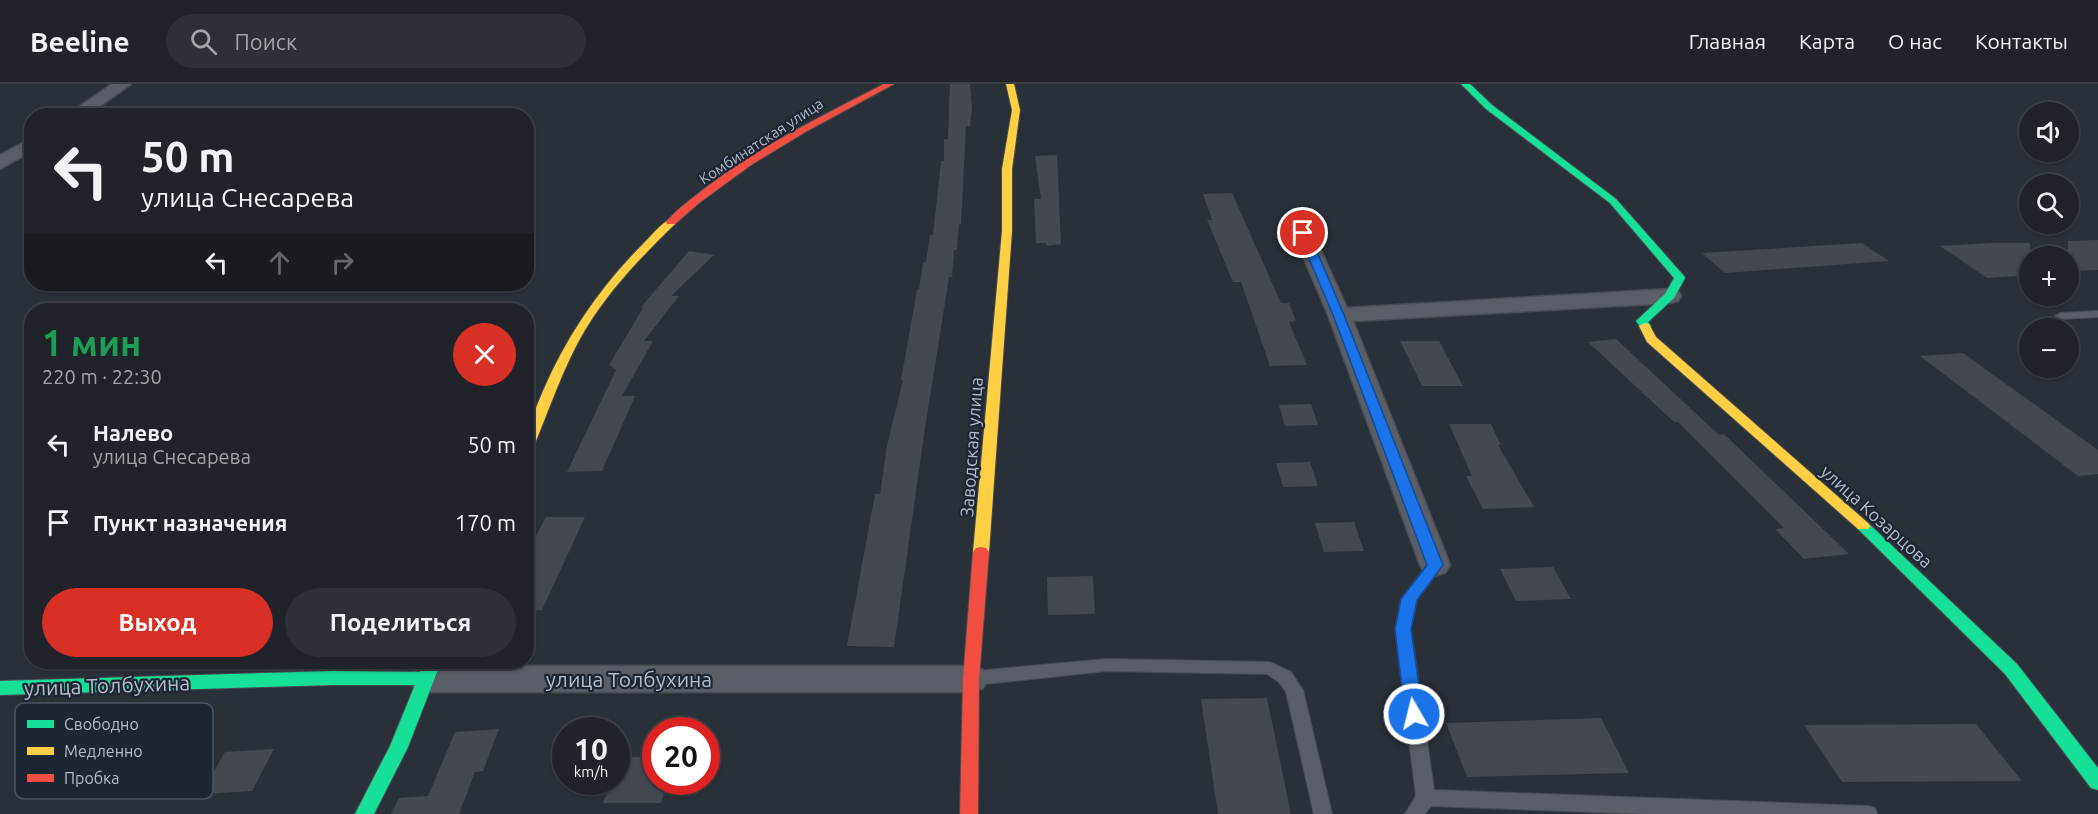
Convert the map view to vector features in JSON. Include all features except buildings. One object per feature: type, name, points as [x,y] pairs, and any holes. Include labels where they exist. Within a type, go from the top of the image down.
[{"type":"street","points":[[86,108],[123,84]]},
{"type":"street","name":"Комбинатская улица","points":[[534,430],[577,333],[612,282],[664,228],[734,174],[783,143],[890,84]]},
{"type":"street","name":"Заводская улица","points":[[969,814],[971,679],[1007,231],[1007,169],[1017,110],[1010,84]]},
{"type":"street","points":[[1339,315],[1670,296],[1680,278],[1613,201],[1489,107],[1464,84]]},
{"type":"street","points":[[0,163],[24,148]]},
{"type":"street","points":[[1303,233],[1339,315],[1435,565]]},
{"type":"street","name":"улица Козарцова","points":[[1670,296],[1642,321],[1651,339],[1898,557],[2011,669],[2098,782]]},
{"type":"street","points":[[364,814],[399,747],[430,670]]},
{"type":"street","name":"улица Толбухина","points":[[0,688],[333,678],[430,670],[971,679]]},
{"type":"lane","points":[[2061,316],[2098,314]]},
{"type":"lane","points":[[1414,814],[1426,798],[1403,629],[1409,599],[1435,565]]},
{"type":"lane","points":[[971,679],[1106,665],[1270,668],[1285,677],[1294,690],[1323,814]]},
{"type":"lane","points":[[1426,798],[1868,814]]},
{"type":"traffic: fast","points":[[1465,84],[1489,107],[1613,201],[1680,278],[1670,296],[1642,321],[1645,326]]},
{"type":"traffic: fast","points":[[1863,526],[2011,669],[2098,782]]},
{"type":"traffic: fast","points":[[364,814],[399,747],[430,669]]},
{"type":"traffic: fast","points":[[0,688],[333,678],[426,679]]},
{"type":"traffic: slow","points":[[981,552],[1007,231],[1007,169],[1016,110],[1010,84]]},
{"type":"traffic: slow","points":[[534,429],[570,347],[591,312],[615,280],[671,222]]},
{"type":"traffic: slow","points":[[1645,326],[1651,339],[1863,526]]},
{"type":"traffic: jam","points":[[671,222],[721,181],[748,163],[804,129],[890,84]]},
{"type":"traffic: jam","points":[[969,814],[971,679],[981,552]]},
{"type":"route","points":[[1303,233],[1339,315],[1435,565],[1409,599],[1403,629],[1414,714]]}]
